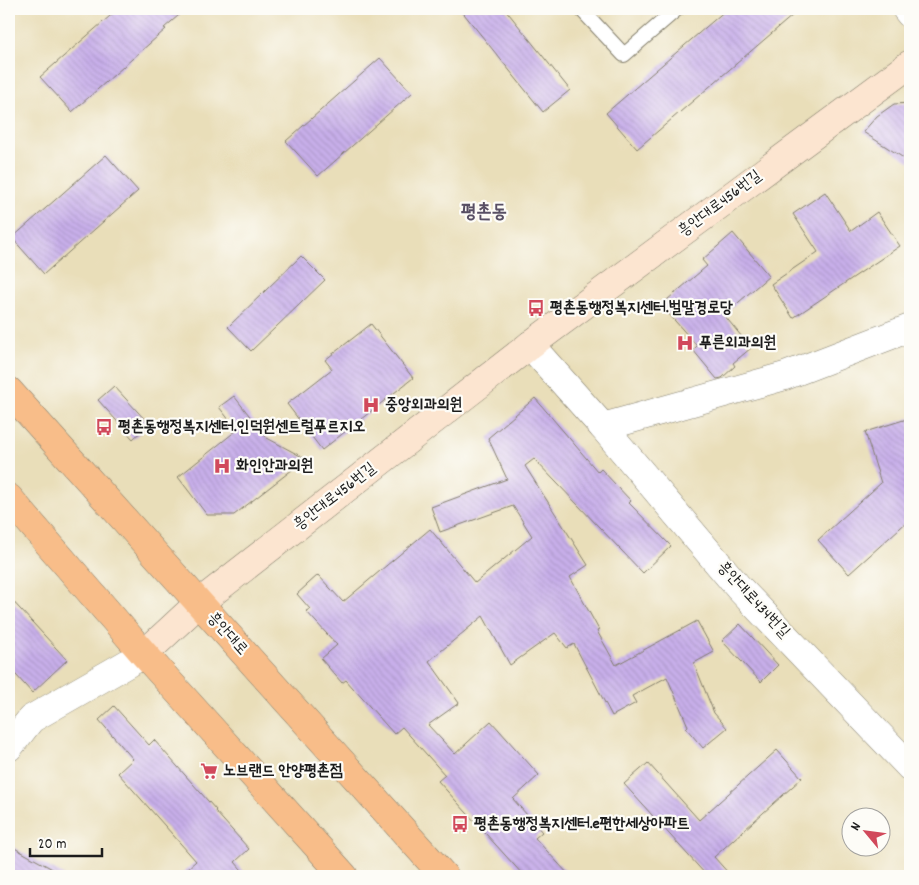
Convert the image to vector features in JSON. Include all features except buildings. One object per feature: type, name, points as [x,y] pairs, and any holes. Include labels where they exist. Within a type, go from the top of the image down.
[{"type":"main road","name":"흥안대로","points":[[9,391],[444,876]]},
{"type":"main road","points":[[9,498],[144,654],[344,876]]},
{"type":"street","points":[[906,9],[910,14]]},
{"type":"street","name":"흥안대로456번길","points":[[144,654],[199,603],[530,345],[910,64]]},
{"type":"street","points":[[530,345],[603,427],[785,376],[910,328]]},
{"type":"street","name":"흥안대로434번길","points":[[603,427],[738,587],[910,767]]},
{"type":"street","points":[[9,747],[31,719],[144,654]]},
{"type":"lane","points":[[581,9],[624,55],[677,9]]},
{"type":"place","name":"평촌동행정복지센터.벌말경로당","points":[[536,308]]},
{"type":"place","name":"푸른외과의원","points":[[685,343]]},
{"type":"place","name":"중앙외과의원","points":[[371,405]]},
{"type":"place","name":"평촌동행정복지센터.인덕원센트럴푸르지오","points":[[104,427]]},
{"type":"place","name":"화인안과의원","points":[[222,466]]},
{"type":"place","name":"노브랜드 안양평촌점","points":[[209,771]]},
{"type":"place","name":"평촌동행정복지센터.e편한세상아파트","points":[[460,824]]},
{"type":"district","name":"평촌동","points":[[484,213]]}]
